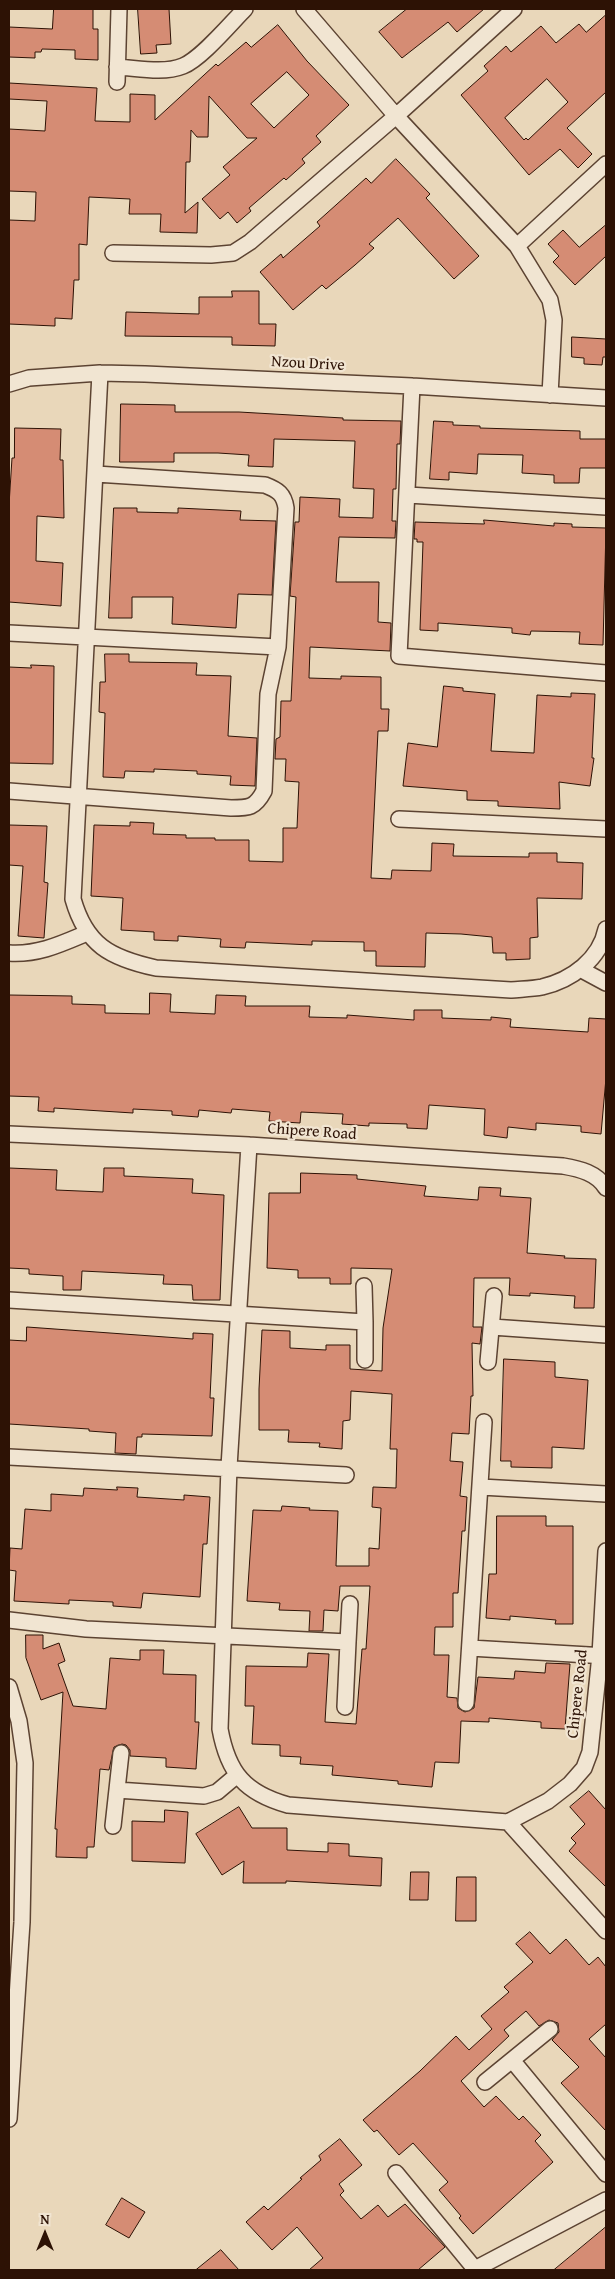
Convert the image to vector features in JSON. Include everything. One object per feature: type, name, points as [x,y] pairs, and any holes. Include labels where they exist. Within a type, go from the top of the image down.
[{"type":"street","points":[[119,9],[117,75],[166,70],[183,66],[198,56],[246,9]]},
{"type":"street","points":[[304,9],[396,116],[517,246],[550,300],[554,320],[550,395]]},
{"type":"street","points":[[113,253],[211,255],[233,253],[250,242],[396,116],[514,9]]},
{"type":"street","points":[[517,246],[606,164]]},
{"type":"street","points":[[100,373],[88,638],[73,898],[79,919],[87,933],[104,948],[129,962],[156,968],[511,990],[542,987],[569,978],[594,955],[606,929]]},
{"type":"street","name":"Nzou Drive","points":[[9,384],[29,378],[100,373],[412,386],[606,398]]},
{"type":"street","points":[[412,386],[399,656],[606,672]]},
{"type":"street","points":[[9,791],[248,808],[258,803],[264,791],[268,694],[278,647],[285,498],[277,489],[265,485],[96,474]]},
{"type":"street","points":[[408,495],[606,507]]},
{"type":"street","points":[[9,634],[278,647]]},
{"type":"street","points":[[399,819],[606,829]]},
{"type":"street","points":[[9,953],[34,953],[50,949],[87,933]]},
{"type":"street","points":[[580,969],[606,983]]},
{"type":"street","name":"Chipere Road","points":[[9,1134],[249,1145],[563,1166],[579,1168],[594,1175],[606,1188]]},
{"type":"street","points":[[249,1145],[229,1467],[220,1729],[223,1746],[236,1776],[253,1791],[271,1800],[288,1805],[508,1822],[606,1931]]},
{"type":"street","points":[[364,1286],[365,1360]]},
{"type":"street","points":[[488,1362],[494,1296]]},
{"type":"street","points":[[9,1300],[365,1322]]},
{"type":"street","points":[[492,1327],[606,1335]]},
{"type":"street","points":[[466,1702],[484,1422]]},
{"type":"street","points":[[9,1457],[229,1467],[346,1475]]},
{"type":"street","points":[[481,1486],[606,1494]]},
{"type":"street","name":"Chipere Road","points":[[508,1822],[530,1812],[570,1784],[584,1768],[590,1752],[603,1656],[606,1551]]},
{"type":"street","points":[[345,1707],[350,1604]]},
{"type":"street","points":[[9,1620],[86,1629],[348,1642]]},
{"type":"street","points":[[470,1648],[603,1656]]},
{"type":"street","points":[[9,1687],[19,1721],[25,1763],[16,1906],[9,2119]]},
{"type":"street","points":[[113,1826],[121,1753]]},
{"type":"street","points":[[117,1790],[204,1796],[218,1792],[236,1776]]},
{"type":"street","points":[[485,2082],[550,2029]]},
{"type":"street","points":[[512,2060],[606,2174]]},
{"type":"street","points":[[396,2173],[475,2270],[606,2200]]},
{"type":"building","points":[[54,9],[93,9],[93,29],[98,29],[98,60],[75,59],[75,50],[42,49],[41,52],[35,52],[35,58],[9,57],[9,27],[52,29]]},
{"type":"building","points":[[138,9],[169,9],[171,44],[156,45],[157,53],[141,54]]},
{"type":"building","points":[[407,9],[484,9],[457,32],[448,22],[402,58],[379,32]]},
{"type":"building","points":[[606,15],[606,92],[567,128],[592,154],[578,168],[560,149],[529,175],[461,95],[488,71],[484,66],[506,46],[511,52],[541,26],[556,43],[579,24],[586,32]],"holes":[[[547,79],[568,102],[528,140],[526,138],[524,140],[505,118]]]},
{"type":"building","points":[[278,25],[307,61],[349,105],[316,136],[321,142],[302,159],[305,163],[249,208],[251,211],[237,223],[228,212],[220,219],[202,199],[230,175],[223,167],[257,138],[247,138],[209,96],[208,137],[197,137],[191,130],[190,162],[186,162],[185,213],[198,202],[197,233],[160,232],[161,214],[129,214],[130,199],[89,197],[87,245],[79,244],[79,280],[74,280],[72,319],[55,318],[55,326],[9,324],[9,220],[35,221],[36,192],[9,191],[9,129],[45,131],[47,101],[9,99],[9,83],[97,88],[95,121],[130,122],[130,94],[155,95],[155,120],[216,64],[218,66],[246,42],[251,47]],"holes":[[[287,72],[309,95],[274,128],[251,104]]]},
{"type":"building","points":[[396,159],[430,194],[426,198],[479,256],[454,279],[398,218],[369,244],[374,248],[355,265],[326,289],[322,285],[293,310],[260,272],[281,254],[283,258],[320,226],[317,222],[366,178],[371,183]]},
{"type":"building","points":[[606,225],[606,256],[575,285],[553,262],[559,256],[548,244],[563,230],[579,247]]},
{"type":"building","points":[[232,291],[259,291],[259,324],[276,324],[275,346],[232,345],[232,337],[125,336],[126,312],[199,314],[199,297],[232,297]]},
{"type":"building","points":[[572,337],[606,339],[606,357],[603,357],[602,365],[584,364],[584,358],[572,357]]},
{"type":"building","points":[[121,404],[175,405],[175,412],[239,412],[343,418],[343,420],[401,421],[400,444],[397,444],[396,489],[393,489],[392,521],[396,521],[395,538],[339,537],[336,582],[379,582],[378,622],[391,623],[390,651],[310,647],[309,678],[341,679],[341,676],[381,677],[381,709],[389,709],[388,731],[378,731],[371,878],[391,879],[392,870],[431,871],[432,843],[454,844],[453,856],[529,857],[529,853],[557,853],[557,862],[583,863],[582,899],[537,898],[538,937],[530,938],[530,959],[506,960],[506,953],[493,953],[492,937],[461,934],[426,933],[425,967],[376,966],[376,951],[364,951],[364,942],[312,941],[312,945],[246,942],[245,948],[220,947],[221,939],[178,936],[178,941],[154,940],[154,932],[121,930],[123,898],[91,896],[94,825],[130,826],[130,822],[154,823],[153,834],[186,835],[186,838],[215,838],[215,840],[249,840],[249,861],[283,862],[283,828],[297,828],[299,782],[285,781],[286,759],[275,759],[276,739],[280,737],[281,701],[291,701],[296,597],[290,596],[295,522],[299,522],[300,497],[340,499],[339,517],[373,518],[374,489],[353,488],[355,441],[274,439],[273,467],[248,466],[249,455],[218,453],[174,453],[174,462],[120,462]]},
{"type":"building","points":[[434,421],[453,422],[453,425],[480,426],[480,428],[580,431],[580,439],[606,439],[606,468],[580,468],[579,483],[554,483],[554,475],[522,473],[523,455],[478,454],[477,474],[449,472],[449,480],[430,479]]},
{"type":"building","points":[[15,428],[61,429],[60,460],[63,460],[64,518],[37,516],[36,561],[63,563],[61,606],[9,602],[9,505]]},
{"type":"building","points":[[114,508],[137,508],[137,512],[178,513],[178,508],[241,511],[240,520],[276,521],[272,595],[238,594],[236,628],[172,624],[173,597],[132,597],[132,618],[109,618]]},
{"type":"building","points":[[484,520],[554,526],[554,523],[572,524],[572,527],[606,528],[603,645],[579,644],[580,632],[531,631],[530,635],[512,633],[512,628],[438,623],[438,631],[420,630],[423,542],[417,542],[417,539],[414,539],[415,522],[484,524]]},
{"type":"building","points":[[105,654],[129,654],[129,662],[197,663],[196,675],[231,676],[228,736],[257,738],[255,786],[230,785],[231,776],[197,774],[197,771],[154,769],[154,772],[125,771],[124,778],[103,777],[105,713],[99,712],[100,682],[105,682]]},
{"type":"building","points":[[31,665],[54,666],[53,764],[9,763],[9,667],[31,668]]},
{"type":"building","points":[[444,686],[463,688],[463,691],[495,694],[491,751],[534,753],[537,695],[571,697],[571,693],[595,694],[592,758],[594,758],[590,786],[559,782],[560,809],[498,806],[498,801],[467,800],[467,791],[403,786],[408,743],[437,747]]},
{"type":"building","points":[[9,825],[47,826],[44,882],[48,883],[44,938],[18,936],[23,866],[9,865]]},
{"type":"building","points":[[150,993],[171,994],[170,1012],[215,1014],[216,995],[246,996],[245,1006],[310,1006],[309,1017],[347,1018],[347,1015],[414,1020],[414,1010],[442,1010],[442,1018],[491,1020],[491,1017],[511,1019],[510,1027],[588,1032],[589,1018],[606,1019],[606,1078],[601,1134],[581,1132],[581,1126],[536,1123],[536,1130],[508,1127],[507,1138],[484,1135],[485,1109],[429,1105],[427,1129],[407,1128],[407,1124],[369,1123],[369,1126],[342,1124],[343,1114],[301,1112],[300,1123],[269,1121],[270,1112],[232,1109],[231,1113],[199,1110],[198,1117],[172,1115],[172,1111],[133,1109],[133,1113],[54,1108],[54,1112],[38,1111],[39,1097],[9,1096],[9,995],[72,996],[72,1004],[105,1005],[105,1013],[149,1014]]},
{"type":"building","points":[[9,1168],[57,1170],[56,1190],[103,1192],[104,1168],[124,1168],[124,1176],[193,1179],[192,1193],[224,1195],[220,1300],[193,1300],[192,1285],[163,1284],[164,1275],[82,1271],[81,1290],[63,1290],[63,1276],[29,1274],[29,1269],[9,1268]]},
{"type":"building","points":[[301,1173],[357,1175],[357,1179],[426,1186],[424,1196],[478,1200],[479,1187],[501,1188],[500,1196],[531,1198],[527,1253],[565,1256],[564,1258],[596,1259],[594,1308],[574,1308],[575,1296],[530,1293],[530,1296],[509,1295],[510,1278],[474,1278],[473,1327],[482,1327],[480,1344],[472,1343],[473,1396],[471,1396],[469,1434],[452,1433],[450,1461],[463,1462],[460,1496],[467,1497],[465,1531],[462,1531],[458,1593],[453,1593],[453,1627],[435,1627],[434,1655],[449,1655],[447,1697],[457,1698],[458,1708],[465,1712],[474,1708],[478,1677],[514,1679],[515,1671],[545,1673],[546,1663],[570,1664],[565,1729],[541,1728],[541,1722],[489,1718],[489,1722],[461,1721],[459,1763],[435,1762],[432,1787],[398,1784],[398,1781],[332,1775],[333,1766],[300,1764],[301,1757],[280,1756],[280,1745],[252,1744],[254,1706],[245,1706],[246,1666],[307,1667],[308,1653],[329,1654],[325,1722],[356,1724],[362,1649],[366,1649],[370,1586],[340,1586],[338,1611],[324,1610],[323,1631],[309,1631],[310,1611],[279,1610],[280,1603],[247,1601],[253,1510],[281,1511],[282,1506],[310,1508],[309,1510],[338,1511],[336,1566],[369,1566],[369,1548],[379,1549],[381,1508],[372,1507],[373,1487],[396,1488],[397,1449],[390,1449],[392,1394],[351,1391],[350,1420],[343,1421],[342,1449],[319,1447],[320,1443],[288,1442],[289,1430],[259,1430],[262,1330],[290,1331],[290,1348],[326,1350],[326,1345],[350,1345],[350,1369],[382,1371],[383,1328],[392,1269],[351,1268],[351,1284],[330,1284],[330,1278],[298,1278],[298,1270],[267,1268],[269,1193],[300,1193]]},
{"type":"building","points":[[27,1327],[193,1339],[193,1333],[213,1334],[210,1398],[214,1398],[212,1436],[142,1434],[142,1437],[137,1437],[136,1454],[115,1453],[116,1433],[89,1431],[89,1429],[9,1424],[9,1340],[26,1341]]},
{"type":"building","points":[[504,1359],[555,1362],[555,1377],[588,1380],[584,1449],[552,1447],[552,1468],[511,1467],[511,1461],[501,1461]]},
{"type":"building","points":[[117,1487],[138,1488],[137,1497],[184,1500],[184,1495],[210,1497],[207,1544],[203,1544],[200,1597],[143,1593],[141,1608],[113,1606],[113,1602],[69,1600],[69,1604],[14,1601],[16,1571],[9,1570],[10,1548],[22,1549],[25,1509],[51,1511],[51,1494],[83,1496],[84,1488],[117,1490]]},
{"type":"building","points":[[497,1516],[546,1516],[546,1526],[573,1526],[573,1624],[555,1624],[556,1620],[510,1616],[510,1620],[486,1618],[489,1574],[496,1574]]},
{"type":"building","points":[[26,1635],[43,1635],[43,1649],[59,1643],[65,1661],[58,1664],[73,1706],[106,1709],[110,1658],[140,1660],[140,1650],[164,1650],[163,1674],[196,1675],[195,1722],[199,1722],[196,1769],[166,1767],[166,1758],[130,1756],[130,1750],[126,1745],[122,1744],[114,1747],[109,1770],[100,1769],[94,1847],[87,1847],[87,1858],[56,1857],[57,1829],[55,1829],[63,1692],[41,1700],[26,1658]]},
{"type":"building","points":[[589,1791],[606,1810],[606,1887],[569,1851],[576,1843],[571,1838],[585,1824],[570,1807]]},
{"type":"building","points":[[239,1807],[252,1828],[287,1828],[287,1850],[328,1852],[328,1843],[349,1844],[349,1856],[382,1858],[381,1886],[286,1881],[286,1883],[243,1883],[244,1861],[222,1875],[196,1834]]},
{"type":"building","points":[[165,1810],[188,1812],[185,1863],[132,1861],[132,1821],[164,1822]]},
{"type":"building","points":[[411,1872],[429,1872],[428,1900],[410,1900]]},
{"type":"building","points":[[457,1877],[476,1877],[476,1921],[456,1921]]},
{"type":"building","points":[[530,1932],[550,1954],[566,1939],[589,1965],[598,1957],[606,1967],[606,2024],[589,2039],[606,2058],[606,2131],[561,2083],[579,2067],[552,2040],[559,2032],[558,2023],[549,2020],[539,2026],[526,2011],[504,2030],[509,2036],[461,2081],[484,2107],[496,2096],[519,2120],[523,2116],[541,2135],[535,2141],[553,2162],[473,2234],[459,2218],[461,2216],[439,2190],[448,2182],[413,2143],[399,2155],[377,2130],[374,2132],[363,2120],[420,2071],[456,2036],[469,2050],[492,2029],[481,2016],[509,1992],[504,1987],[533,1962],[516,1944]]},
{"type":"building","points":[[340,2139],[362,2165],[339,2184],[344,2191],[340,2195],[361,2219],[378,2205],[388,2217],[405,2204],[445,2247],[418,2270],[309,2270],[323,2258],[297,2227],[272,2250],[246,2222],[264,2206],[268,2210],[321,2160],[319,2156]]},
{"type":"building","points":[[122,2198],[145,2212],[129,2238],[106,2225]]},
{"type":"building","points":[[606,2227],[606,2270],[554,2270]]},
{"type":"building","points":[[221,2250],[239,2270],[196,2270]]}]
